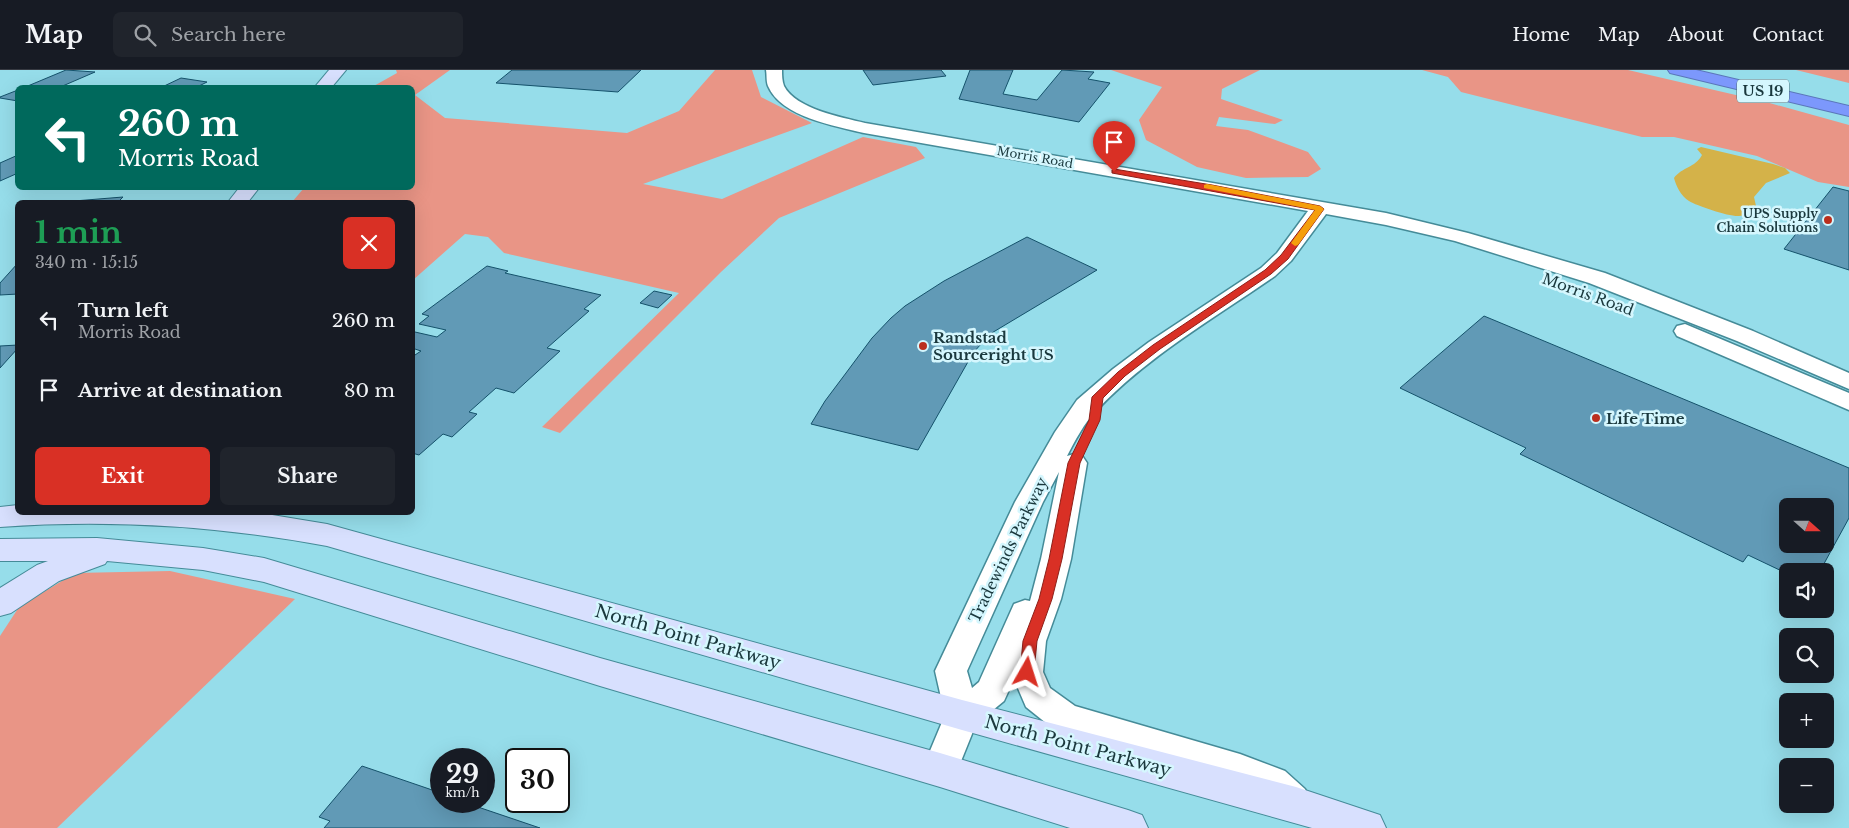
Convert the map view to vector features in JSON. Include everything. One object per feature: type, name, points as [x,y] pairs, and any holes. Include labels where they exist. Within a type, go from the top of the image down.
[{"type":"highway","name":"US 19","points":[[1676,70],[1849,112]]},
{"type":"highway","name":"US 19","points":[[1731,70],[1849,98]]},
{"type":"street","points":[[325,85],[338,70]]},
{"type":"street","name":"Morris Road","points":[[774,70],[776,85],[792,102],[805,110],[829,119],[864,128],[1361,215],[1461,237],[1597,278],[1744,336],[1849,382]]},
{"type":"street","name":"Morris Road","points":[[1320,209],[1344,221],[1508,265],[1552,281],[1668,324],[1849,402]]},
{"type":"street","name":"Tradewinds Parkway","points":[[962,715],[951,671],[1029,502],[1064,438],[1086,406],[1122,374],[1169,338],[1268,272],[1284,257],[1320,209]]},
{"type":"street","name":"Tradewinds Parkway","points":[[940,770],[962,715],[992,691],[1024,613],[1074,463],[1094,420],[1098,397]]},
{"type":"street","name":"Tradewinds Parkway","points":[[1074,463],[1056,559],[1046,599],[1030,641],[1027,672],[1038,697],[1063,717],[1240,770],[1272,782],[1296,805]]},
{"type":"street","points":[[0,542],[15,515]]},
{"type":"street","name":"North Point Parkway","points":[[191,515],[237,520],[327,535],[962,715],[1296,805],[1366,828]]},
{"type":"street","points":[[0,550],[111,550],[143,552],[202,559],[264,570],[600,672],[940,770],[1128,828]]},
{"type":"street","points":[[0,604],[48,573],[76,561],[111,550]]},
{"type":"shaded area","points":[[396,70],[450,70],[415,95],[415,85],[376,85],[397,73]]},
{"type":"shaded area","points":[[715,70],[752,70],[761,97],[812,123],[643,184],[722,199],[863,137],[916,147],[925,158],[779,218],[721,272],[560,433],[542,427],[679,293],[504,253],[488,237],[465,234],[415,278],[415,200],[294,200],[302,190],[415,190],[415,95],[445,118],[627,133],[679,111]]},
{"type":"shaded area","points":[[1111,70],[1260,70],[1222,89],[1221,99],[1283,120],[1275,124],[1219,117],[1216,126],[1248,130],[1308,152],[1321,169],[1308,177],[1246,178],[1197,167],[1146,140],[1139,120],[1162,87]]},
{"type":"shaded area","points":[[1422,70],[1628,70],[1766,102],[1849,125],[1849,187],[1818,182],[1757,156],[1674,137],[1642,137],[1461,92],[1448,77]]},
{"type":"shaded area","points":[[1796,70],[1849,70],[1849,83]]},
{"type":"shaded area","points":[[1701,147],[1773,164],[1785,168],[1790,173],[1766,183],[1754,197],[1756,206],[1746,214],[1735,216],[1721,213],[1699,206],[1686,199],[1681,194],[1674,178],[1699,159],[1702,155],[1697,149]]},
{"type":"shaded area","points":[[170,571],[295,599],[57,828],[0,828],[0,636],[19,607],[75,573]]},
{"type":"building","points":[[66,70],[95,72],[65,85],[30,85]]},
{"type":"building","points":[[512,70],[641,70],[618,92],[496,83]]},
{"type":"building","points":[[863,70],[941,70],[946,76],[873,85]]},
{"type":"building","points":[[970,70],[1013,70],[1003,94],[1037,100],[1062,70],[1094,72],[1088,79],[1110,83],[1079,122],[959,99]]},
{"type":"building","points":[[181,78],[207,82],[201,85],[166,85]]},
{"type":"building","points":[[15,91],[15,100],[0,97]]},
{"type":"building","points":[[15,156],[15,174],[0,181],[0,163]]},
{"type":"building","name":"UPS Supply Chain Solutions","points":[[1833,187],[1849,191],[1849,270],[1784,249]]},
{"type":"building","points":[[123,197],[120,200],[86,200]]},
{"type":"building","name":"Randstad Sourceright US","points":[[1027,237],[1097,270],[990,334],[973,353],[918,450],[811,424],[825,401],[872,338],[891,318],[905,306],[944,281]]},
{"type":"building","points":[[15,266],[15,294],[0,295],[0,283]]},
{"type":"building","points":[[487,266],[508,271],[505,273],[601,295],[584,309],[589,311],[547,348],[560,351],[514,393],[496,388],[469,412],[477,414],[452,437],[443,434],[419,455],[415,454],[415,355],[421,351],[415,349],[415,332],[437,337],[446,330],[419,324],[429,316],[422,314]]},
{"type":"building","points":[[654,291],[672,295],[658,308],[640,303]]},
{"type":"building","name":"Life Time","points":[[1484,316],[1849,468],[1849,518],[1834,545],[1834,498],[1779,498],[1779,553],[1830,553],[1824,563],[1779,563],[1779,570],[1748,555],[1743,562],[1520,454],[1526,448],[1400,388]]},
{"type":"building","points":[[15,345],[15,351],[0,368],[0,346]]},
{"type":"building","points":[[362,766],[430,789],[430,813],[495,813],[540,828],[324,828],[330,821],[319,817]]},
{"type":"slow traffic","points":[[1207,187],[1320,209],[1295,243]]},
{"type":"place","name":"UPS Supply Chain Solutions","points":[[1828,220]]},
{"type":"place","name":"Randstad Sourceright US","points":[[923,346]]},
{"type":"place","name":"Life Time","points":[[1596,418]]},
{"type":"route","points":[[1027,672],[1030,641],[1046,599],[1056,559],[1074,463],[1094,420],[1098,397],[1122,374],[1157,347],[1268,272],[1299,239],[1320,209],[1212,188],[1114,172]]}]
